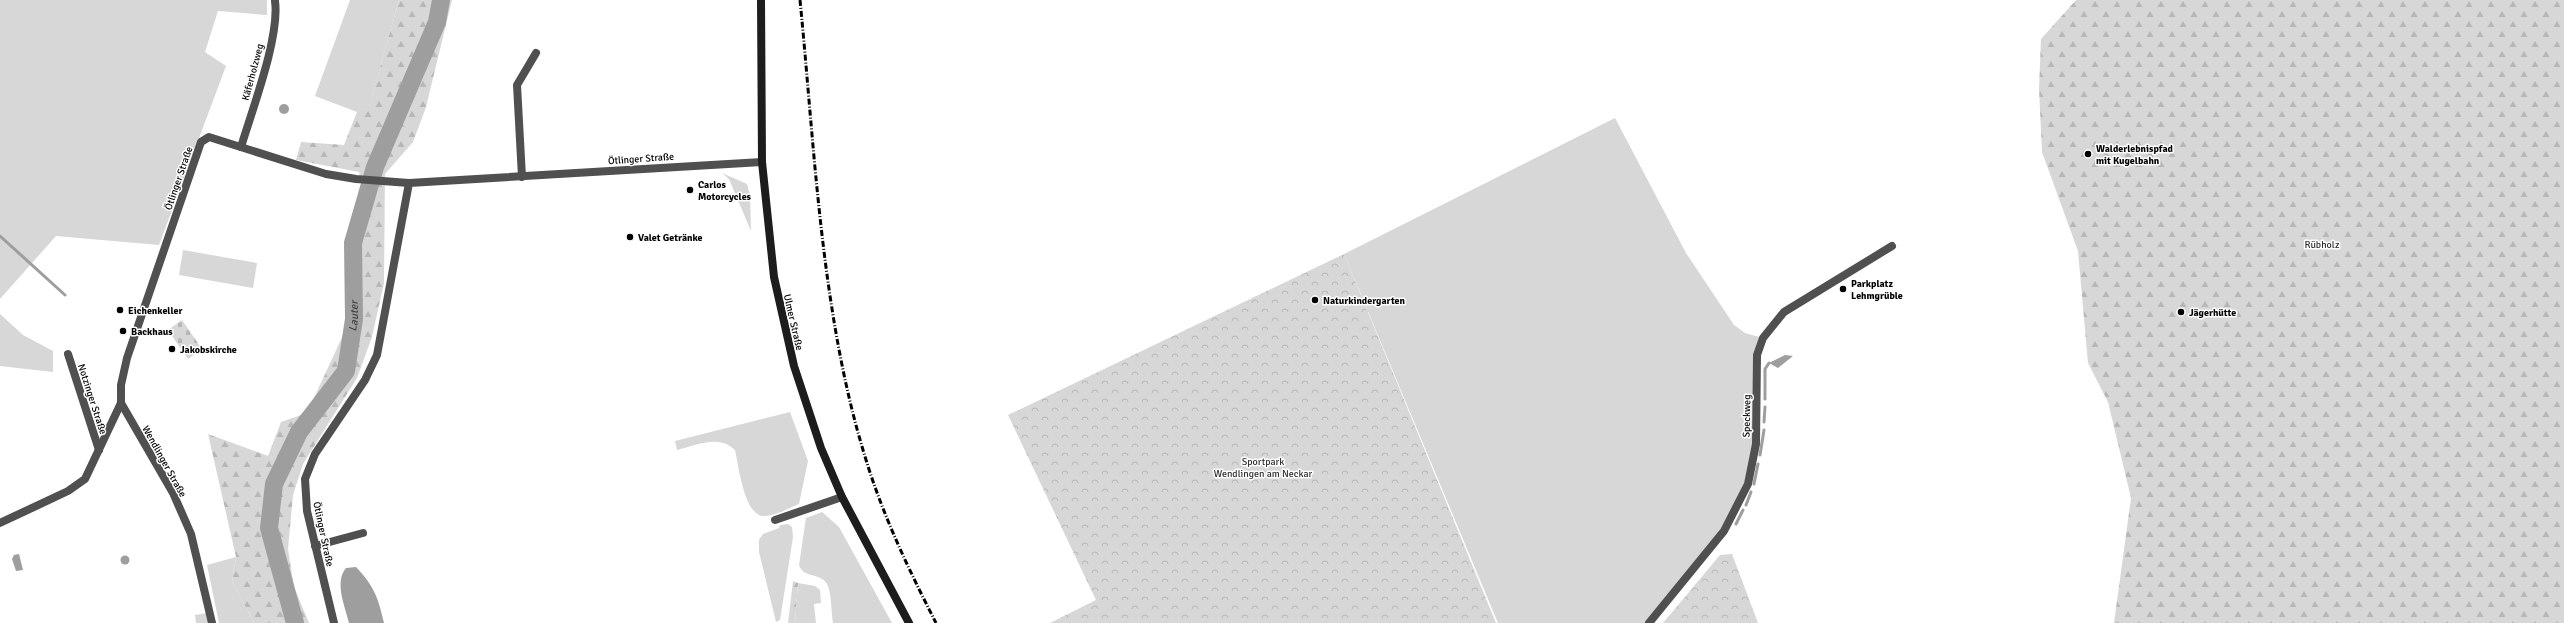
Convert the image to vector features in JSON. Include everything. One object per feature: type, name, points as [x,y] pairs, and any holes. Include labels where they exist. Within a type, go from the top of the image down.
[{"type":"main road","name":"Ulmer Straße","points":[[761,0],[762,162],[774,278],[794,366],[821,448],[842,497],[909,623]]},
{"type":"street","name":"Käferholzweg","points":[[240,147],[263,75],[277,14],[276,1]]},
{"type":"street","points":[[522,177],[517,85],[536,54]]},
{"type":"street","name":"Ötlinger Straße","points":[[121,403],[121,385],[127,358],[201,142],[209,138],[326,174],[356,179],[408,183],[522,177],[664,166],[762,162]]},
{"type":"street","name":"Ötlinger Straße","points":[[334,623],[307,511],[305,479],[315,454],[365,380],[377,355],[408,183]]},
{"type":"street","name":"Speckweg","points":[[1649,623],[1724,531],[1748,484],[1756,444],[1757,355],[1763,338],[1784,312],[1892,246]]},
{"type":"street","name":"Notzinger Straße","points":[[68,354],[99,450]]},
{"type":"street","name":"Notzinger Straße","points":[[0,522],[68,492],[85,479],[121,403]]},
{"type":"street","name":"Wendlinger Straße","points":[[121,403],[173,493],[191,534],[212,623]]},
{"type":"street","points":[[775,520],[842,497]]},
{"type":"street","points":[[316,546],[364,533]]},
{"type":"green space","points":[[0,0],[267,0],[267,15],[218,11],[205,52],[226,66],[159,245],[56,236],[0,299]]},
{"type":"green space","points":[[350,0],[399,0],[369,108],[357,112],[315,96]]},
{"type":"green space","points":[[399,0],[452,0],[426,107],[413,142],[385,174],[384,283],[372,337],[357,378],[303,464],[293,495],[288,549],[294,587],[309,623],[254,623],[232,581],[236,557],[208,434],[268,456],[281,422],[307,413],[345,331],[345,266],[362,188],[359,172],[296,160],[301,142],[344,145],[357,112],[369,107]]},
{"type":"green space","name":"Rübholz","points":[[2076,0],[2564,0],[2564,623],[2114,623],[2131,498],[2108,402],[2088,363],[2078,251],[2042,152],[2039,89],[2041,39]]},
{"type":"green space","points":[[1615,118],[1686,253],[1734,325],[1745,333],[1763,338],[1757,363],[1757,430],[1751,469],[1743,494],[1731,518],[1700,562],[1649,623],[1498,623],[1344,254]]},
{"type":"green space","points":[[722,173],[747,184],[750,195],[751,231],[729,179]]},
{"type":"green space","points":[[183,250],[257,263],[253,288],[179,275]]},
{"type":"green space","name":"Sportpark Wendlingen am Neckar","points":[[1344,254],[1496,623],[1050,623],[1096,600],[1008,415]]},
{"type":"green space","points":[[0,314],[23,335],[53,351],[53,372],[0,366]]},
{"type":"green space","points":[[182,320],[202,349],[188,359],[168,330]]},
{"type":"green space","points":[[790,412],[808,461],[799,504],[783,511],[766,516],[759,515],[752,509],[744,490],[735,450],[729,445],[708,442],[677,450],[675,441]]},
{"type":"green space","points":[[822,512],[839,527],[892,623],[833,623],[831,598],[827,584],[824,580],[804,572],[799,565],[806,518]]},
{"type":"green space","points":[[788,524],[792,527],[793,537],[780,620],[776,622],[759,552],[759,540],[763,534],[779,528],[780,525]]},
{"type":"green space","points":[[1732,554],[1758,623],[1663,623],[1720,555]]},
{"type":"green space","points":[[236,557],[232,581],[254,623],[219,623],[207,565]]},
{"type":"green space","points":[[793,581],[798,583],[795,623],[788,623]]},
{"type":"green space","points":[[798,583],[815,586],[820,590],[821,603],[814,604],[816,623],[795,623]]},
{"type":"green space","points":[[207,613],[209,623],[196,623],[195,615]]},
{"type":"shaded area","points":[[282,104],[286,104],[288,105],[288,113],[282,114],[279,111],[279,107]]},
{"type":"shaded area","points":[[1785,355],[1793,356],[1778,368],[1769,363]]},
{"type":"shaded area","points":[[19,554],[23,570],[16,571],[12,559],[14,555]]},
{"type":"shaded area","points":[[123,556],[127,556],[129,560],[127,564],[123,564],[121,562],[121,558]]},
{"type":"shaded area","points":[[356,567],[367,580],[374,592],[380,606],[384,623],[349,623],[343,602],[341,580],[346,568]]},
{"type":"waterway","name":"Lauter","points":[[295,623],[269,528],[274,484],[299,432],[346,371],[354,319],[353,243],[375,167],[437,22],[441,0]]},
{"type":"waterway","points":[[0,236],[65,295]]},
{"type":"waterway","points":[[1765,399],[1765,369],[1769,363]]},
{"type":"waterway","points":[[1764,422],[1765,407]]},
{"type":"waterway","points":[[1760,455],[1764,430]]},
{"type":"waterway","points":[[1754,484],[1758,464]]},
{"type":"waterway","points":[[1746,505],[1751,492]]},
{"type":"waterway","points":[[1736,524],[1743,510]]},
{"type":"railway","points":[[800,0],[822,234],[839,351],[852,408],[867,463],[881,504],[907,564],[936,623]]},
{"type":"place","name":"Walderlebnispfad mit Kugelbahn","points":[[2088,154]]},
{"type":"place","name":"Carlos Motorcycles","points":[[690,190]]},
{"type":"place","name":"Valet Getränke","points":[[630,237]]},
{"type":"place","name":"Parkplatz Lehmgrüble","points":[[1843,289]]},
{"type":"place","name":"Naturkindergarten","points":[[1315,300]]},
{"type":"place","name":"Eichenkeller","points":[[120,310]]},
{"type":"place","name":"Jägerhütte","points":[[2181,312]]},
{"type":"place","name":"Backhaus","points":[[123,331]]},
{"type":"place","name":"Jakobskirche","points":[[172,349]]}]
